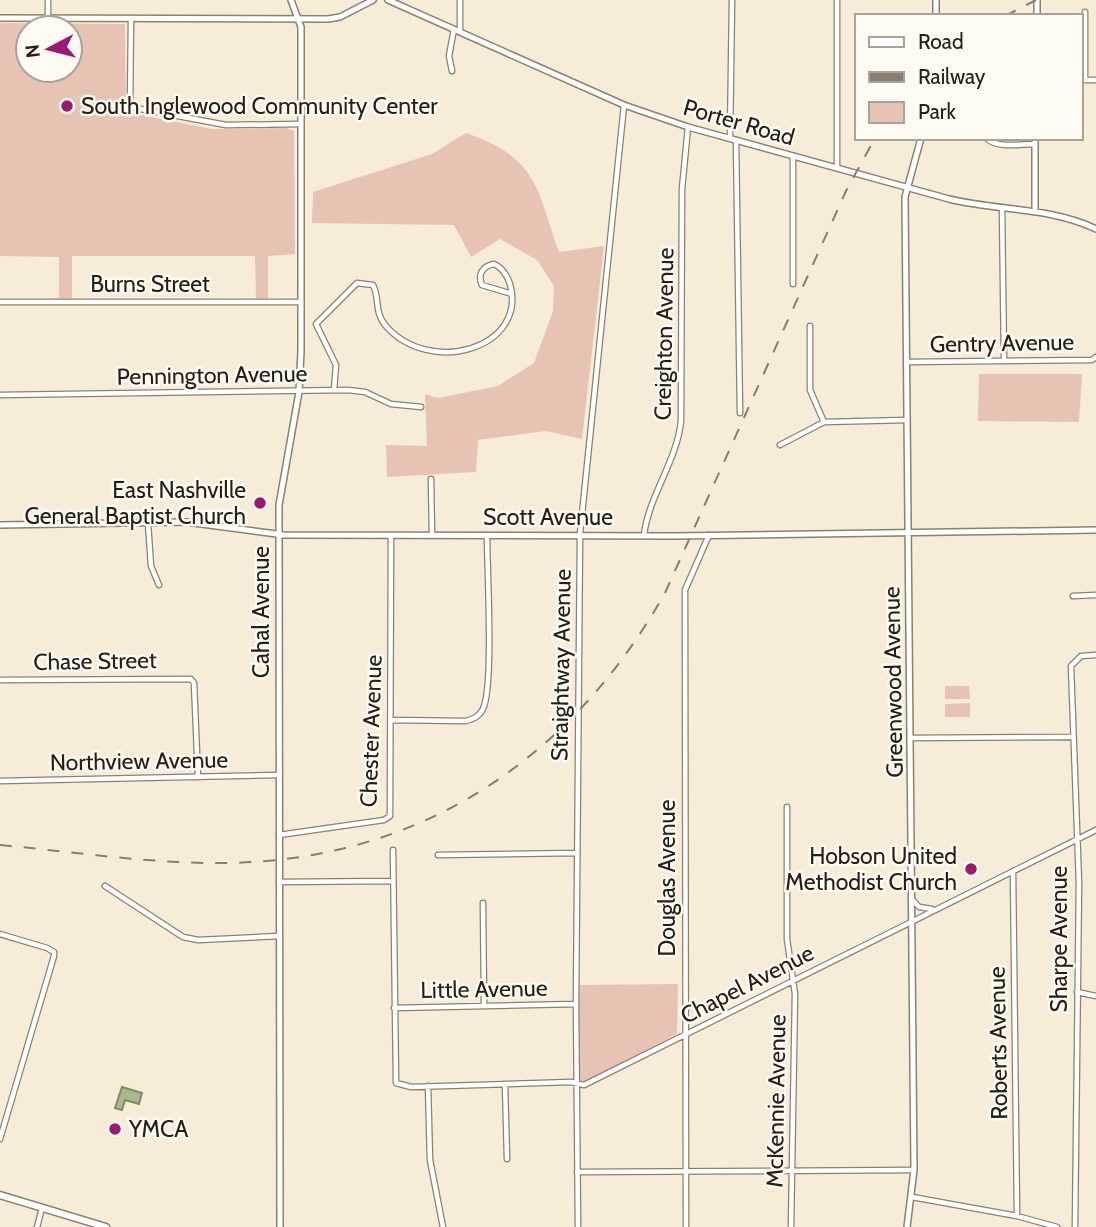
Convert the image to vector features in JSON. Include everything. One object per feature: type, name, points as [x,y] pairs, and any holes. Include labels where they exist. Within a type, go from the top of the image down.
[{"type":"main road","points":[[0,1195],[106,1227]]},
{"type":"street","name":"Cahal Avenue","points":[[280,1227],[278,535],[281,487],[299,392],[301,302],[299,18],[291,0]]},
{"type":"street","points":[[84,19],[340,17],[373,0]]},
{"type":"street","name":"Porter Road","points":[[388,0],[624,105],[688,127],[979,206],[1035,212],[1065,218],[1096,229]]},
{"type":"street","points":[[452,71],[449,56],[457,30],[460,0]]},
{"type":"street","points":[[732,0],[740,412]]},
{"type":"street","points":[[837,0],[837,168]]},
{"type":"street","points":[[1086,12],[1083,80],[1096,80]]},
{"type":"street","points":[[131,20],[130,107],[226,125],[301,124]]},
{"type":"street","name":"Straightway Avenue","points":[[578,1227],[576,1004],[580,534],[624,105]]},
{"type":"street","name":"Creighton Avenue","points":[[644,535],[646,519],[680,436],[682,189],[688,127]]},
{"type":"street","name":"Greenwood Avenue","points":[[907,1227],[914,1170],[905,186],[920,140]]},
{"type":"street","points":[[988,140],[1006,145],[1035,141],[1035,212]]},
{"type":"street","points":[[793,156],[793,284]]},
{"type":"street","points":[[1003,208],[1004,360]]},
{"type":"street","points":[[334,390],[336,365],[316,324],[357,283],[373,285],[377,312],[395,335],[416,348],[443,354],[468,350],[488,339],[505,321],[512,294],[509,281],[500,266],[494,264],[483,269],[480,281],[482,285],[512,294]]},
{"type":"street","name":"Burns Street","points":[[0,302],[301,302]]},
{"type":"street","points":[[810,326],[810,390],[824,422]]},
{"type":"street","name":"Gentry Avenue","points":[[908,362],[1096,357]]},
{"type":"street","name":"Pennington Avenue","points":[[0,395],[334,390],[365,392],[391,404],[421,407]]},
{"type":"street","points":[[780,445],[824,422],[908,420]]},
{"type":"street","points":[[431,479],[432,535]]},
{"type":"street","points":[[148,523],[151,566],[159,585]]},
{"type":"street","name":"Scott Avenue","points":[[0,525],[215,524],[278,535],[709,535],[1096,530]]},
{"type":"street","name":"Chester Avenue","points":[[279,835],[384,820],[390,816],[391,535]]},
{"type":"street","points":[[391,720],[466,721],[474,719],[484,708],[488,683],[487,535]]},
{"type":"street","name":"Douglas Avenue","points":[[686,1227],[683,1037],[685,590],[709,535]]},
{"type":"street","points":[[1073,596],[1096,595]]},
{"type":"street","name":"Sharpe Avenue","points":[[1075,1227],[1079,883],[1071,737],[1071,666],[1081,656],[1096,655]]},
{"type":"street","name":"Chase Street","points":[[0,680],[191,679],[194,683],[198,777]]},
{"type":"street","points":[[910,738],[1071,737]]},
{"type":"street","name":"Northview Avenue","points":[[0,781],[279,775]]},
{"type":"street","name":"McKennie Avenue","points":[[787,807],[786,939],[793,980],[792,1227]]},
{"type":"street","name":"Chapel Avenue","points":[[394,1009],[396,1083],[401,1087],[584,1085],[1096,830]]},
{"type":"street","points":[[393,850],[394,1009]]},
{"type":"street","points":[[438,855],[577,853]]},
{"type":"street","name":"Roberts Avenue","points":[[1013,870],[1017,1216]]},
{"type":"street","points":[[279,882],[393,881]]},
{"type":"street","points":[[104,886],[183,937],[198,940],[279,936]]},
{"type":"street","points":[[911,898],[919,906],[933,909]]},
{"type":"street","points":[[483,903],[484,1005]]},
{"type":"street","points":[[0,934],[54,952],[0,1139]]},
{"type":"street","points":[[1077,992],[1096,996]]},
{"type":"street","name":"Little Avenue","points":[[394,1009],[576,1004]]},
{"type":"street","points":[[505,1084],[507,1159]]},
{"type":"street","points":[[428,1086],[430,1160],[443,1227]]},
{"type":"street","points":[[577,1172],[914,1170]]},
{"type":"street","points":[[912,1197],[1017,1216],[1058,1227]]},
{"type":"street","points":[[37,1227],[42,1208]]},
{"type":"green space","points":[[0,23],[14,23],[14,84],[84,84],[84,24],[125,24],[126,112],[212,129],[286,128],[294,131],[295,254],[268,256],[268,298],[256,299],[255,256],[72,256],[72,298],[59,298],[59,257],[0,256]]},
{"type":"green space","points":[[466,133],[508,153],[521,164],[538,192],[559,252],[604,246],[582,439],[546,431],[478,440],[476,472],[387,477],[386,445],[427,446],[425,394],[438,398],[498,386],[534,363],[553,311],[554,286],[537,260],[500,239],[471,257],[454,225],[312,223],[313,192],[432,154]]},
{"type":"green space","points":[[979,374],[1082,374],[1079,422],[978,421]]},
{"type":"green space","points":[[945,686],[969,686],[970,699],[945,699]]},
{"type":"green space","points":[[970,703],[970,717],[945,717],[945,704]]},
{"type":"green space","points":[[678,984],[677,1034],[586,1081],[579,1080],[579,985]]},
{"type":"shaded area","points":[[122,1087],[142,1093],[139,1104],[125,1100],[122,1110],[115,1108]]},
{"type":"railway","points":[[1009,14],[1036,0]]},
{"type":"railway","points":[[0,845],[142,860],[199,863],[298,857],[364,843],[426,820],[484,789],[536,751],[584,705],[627,652],[665,593],[846,191],[874,140]]},
{"type":"place","name":"South Inglewood Community Center","points":[[67,106]]},
{"type":"place","name":"East Nashville General Baptist Church","points":[[260,503]]},
{"type":"place","name":"Hobson United Methodist Church","points":[[971,869]]},
{"type":"place","name":"YMCA","points":[[115,1129]]}]
